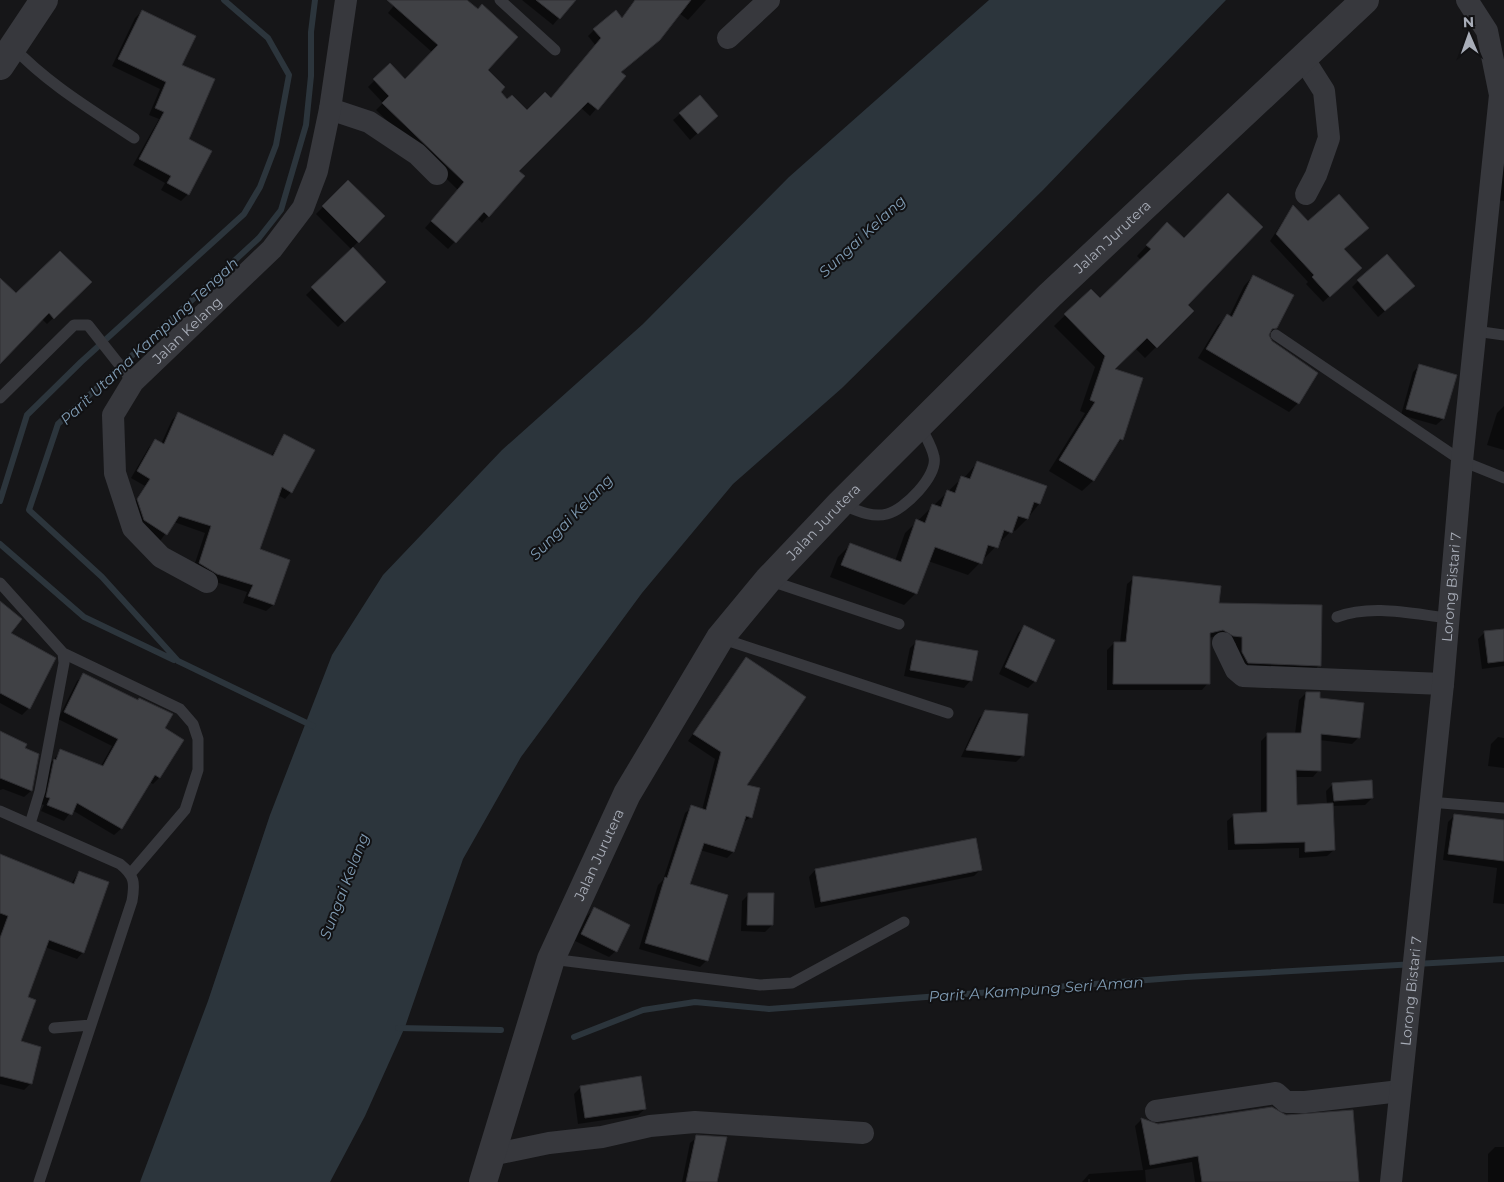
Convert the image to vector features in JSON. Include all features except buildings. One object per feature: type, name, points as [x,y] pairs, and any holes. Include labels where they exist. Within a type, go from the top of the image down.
[{"type":"street","points":[[7,57],[44,0]]},
{"type":"street","name":"Jalan Kelang","points":[[207,582],[161,557],[134,528],[115,473],[113,415],[133,382],[272,249],[303,208],[317,171],[330,109],[346,0]]},
{"type":"street","points":[[728,38],[769,0]]},
{"type":"street","name":"Jalan Jurutera","points":[[483,1182],[551,959],[627,794],[720,638],[768,580],[840,504],[1049,296],[1365,0]]},
{"type":"street","name":"Lorong Bistari 7","points":[[1391,1182],[1414,938],[1443,684],[1475,331],[1501,120],[1502,95],[1487,32],[1467,0]]},
{"type":"street","points":[[1303,58],[1324,91],[1329,138],[1316,175],[1306,194]]},
{"type":"street","points":[[330,109],[369,122],[417,154],[437,174]]},
{"type":"street","points":[[1223,643],[1236,670],[1243,676],[1443,684]]},
{"type":"street","points":[[1156,1111],[1276,1093],[1286,1102],[1305,1102],[1400,1091]]},
{"type":"street","points":[[491,1155],[549,1143],[602,1137],[650,1126],[695,1122],[863,1133]]},
{"type":"lane","points":[[500,0],[555,50]]},
{"type":"lane","points":[[7,57],[32,68],[57,87],[134,138]]},
{"type":"lane","points":[[0,398],[74,325],[88,325],[133,382]]},
{"type":"lane","points":[[1475,331],[1504,335]]},
{"type":"lane","points":[[1276,335],[1462,461],[1504,478]]},
{"type":"lane","points":[[840,504],[868,514],[887,514],[905,505],[932,472],[934,465],[935,458],[920,424]]},
{"type":"lane","points":[[768,580],[899,624]]},
{"type":"lane","points":[[0,583],[63,653],[180,709],[192,724],[198,739],[198,770],[185,810],[131,873]]},
{"type":"lane","points":[[1337,618],[1351,612],[1371,610],[1448,618]]},
{"type":"lane","points":[[720,638],[948,713]]},
{"type":"lane","points":[[30,824],[40,791],[64,663],[63,653]]},
{"type":"lane","points":[[1429,802],[1504,808]]},
{"type":"lane","points":[[0,811],[120,864],[131,873],[135,886],[132,902],[39,1182]]},
{"type":"lane","points":[[551,959],[751,984],[792,983],[904,922]]},
{"type":"lane","points":[[54,1028],[91,1025]]},
{"type":"water","name":"Sungai Kelang","points":[[989,0],[1226,0],[1043,190],[842,388],[733,484],[642,593],[521,757],[463,859],[405,1027],[365,1116],[330,1182],[140,1182],[208,1001],[270,815],[332,655],[383,575],[502,450],[643,324],[789,177]]},
{"type":"waterway","points":[[0,501],[27,415],[81,362],[244,214],[260,187],[276,145],[289,75],[268,38],[224,0]]},
{"type":"waterway","name":"Parit Utama Kampung Tengah","points":[[313,726],[178,661],[102,577],[29,510],[58,424],[259,238],[281,210],[306,125],[311,76],[311,32],[315,0]]},
{"type":"waterway","points":[[0,544],[84,617],[174,660]]},
{"type":"waterway","name":"Parit A Kampung Seri Aman","points":[[574,1037],[643,1010],[695,1002],[769,1009],[1186,977],[1504,959]]},
{"type":"waterway","name":"Parit A Kampung Seri Aman","points":[[398,1028],[501,1030]]}]
